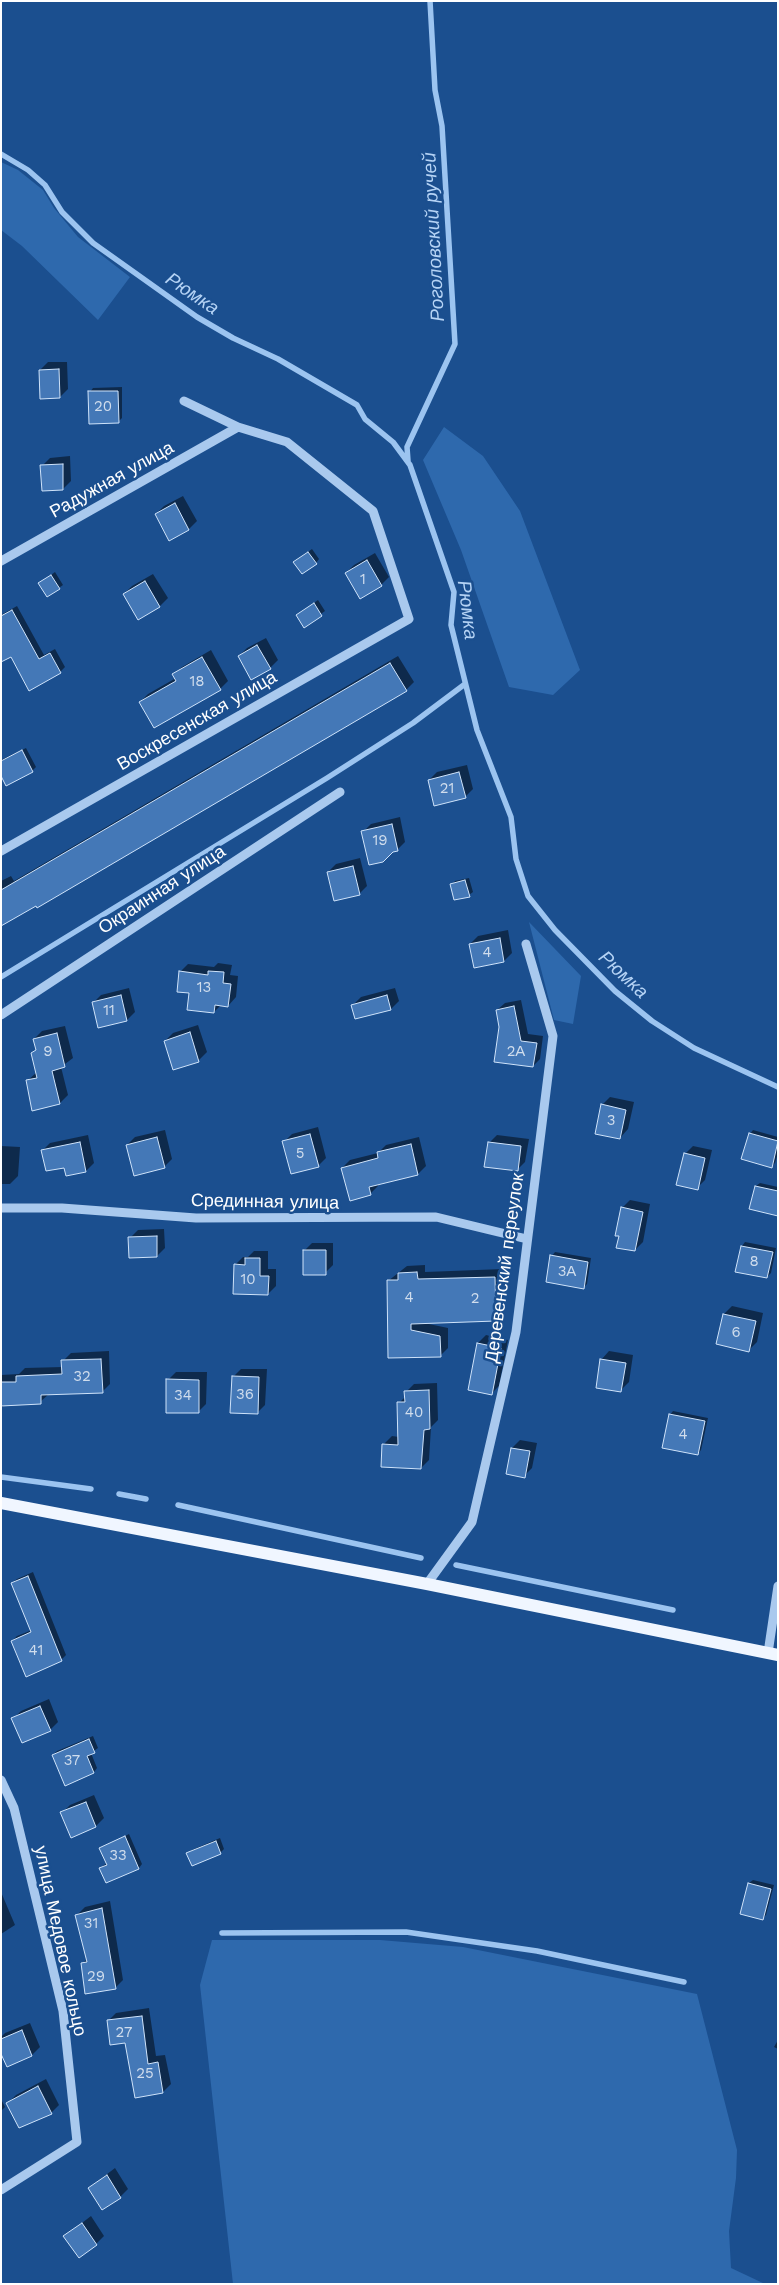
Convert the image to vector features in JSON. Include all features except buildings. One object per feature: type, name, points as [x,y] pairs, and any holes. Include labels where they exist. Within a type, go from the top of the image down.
[{"type":"main road","points":[[1,1503],[427,1584],[773,1654]]},
{"type":"street","points":[[184,401],[238,427]]},
{"type":"street","name":"Радужная улица","points":[[1,561],[238,427]]},
{"type":"street","name":"Воскресенская улица","points":[[1,851],[408,619],[373,511],[287,442],[238,427]]},
{"type":"street","name":"Окраинная улица","points":[[1,1015],[340,792]]},
{"type":"street","name":"Деревенский переулок","points":[[427,1584],[472,1522],[516,1332],[553,1036],[526,944]]},
{"type":"street","name":"Срединная улица","points":[[1,1208],[62,1208],[196,1218],[436,1217],[527,1239]]},
{"type":"street","points":[[773,1654],[778,1586]]},
{"type":"street","name":"улица Медовое кольцо","points":[[1,1780],[14,1808],[63,2011],[77,2142],[1,2190]]},
{"type":"shaded area","points":[[1,162],[18,170],[43,190],[54,208],[78,237],[130,277],[98,320],[22,246],[1,230]]},
{"type":"shaded area","points":[[444,427],[483,456],[520,511],[580,670],[553,695],[509,687],[461,550],[423,460]]},
{"type":"shaded area","points":[[529,922],[581,976],[573,1024],[554,1020]]},
{"type":"shaded area","points":[[212,1940],[380,1940],[463,1947],[697,1994],[737,2150],[736,2178],[729,2231],[731,2268],[765,2284],[233,2284],[200,1985]]},
{"type":"waterway","name":"Роголовский ручей","points":[[408,461],[407,447],[455,344],[442,126],[435,90],[430,1]]},
{"type":"waterway","name":"Рюмка","points":[[1,154],[28,170],[45,185],[62,212],[93,243],[197,317],[233,338],[278,359],[357,405],[365,419],[393,442],[410,465],[454,592],[451,625],[477,730],[511,817],[516,859],[528,896],[555,930],[615,991],[652,1021],[694,1048],[778,1087]]},
{"type":"waterway","points":[[1,977],[327,778],[413,723],[465,684]]},
{"type":"waterway","points":[[1,1477],[91,1489]]},
{"type":"waterway","points":[[119,1494],[146,1499]]},
{"type":"waterway","points":[[178,1505],[421,1558]]},
{"type":"waterway","points":[[456,1565],[673,1610]]},
{"type":"waterway","points":[[222,1933],[406,1932],[537,1951],[684,1982]]}]
